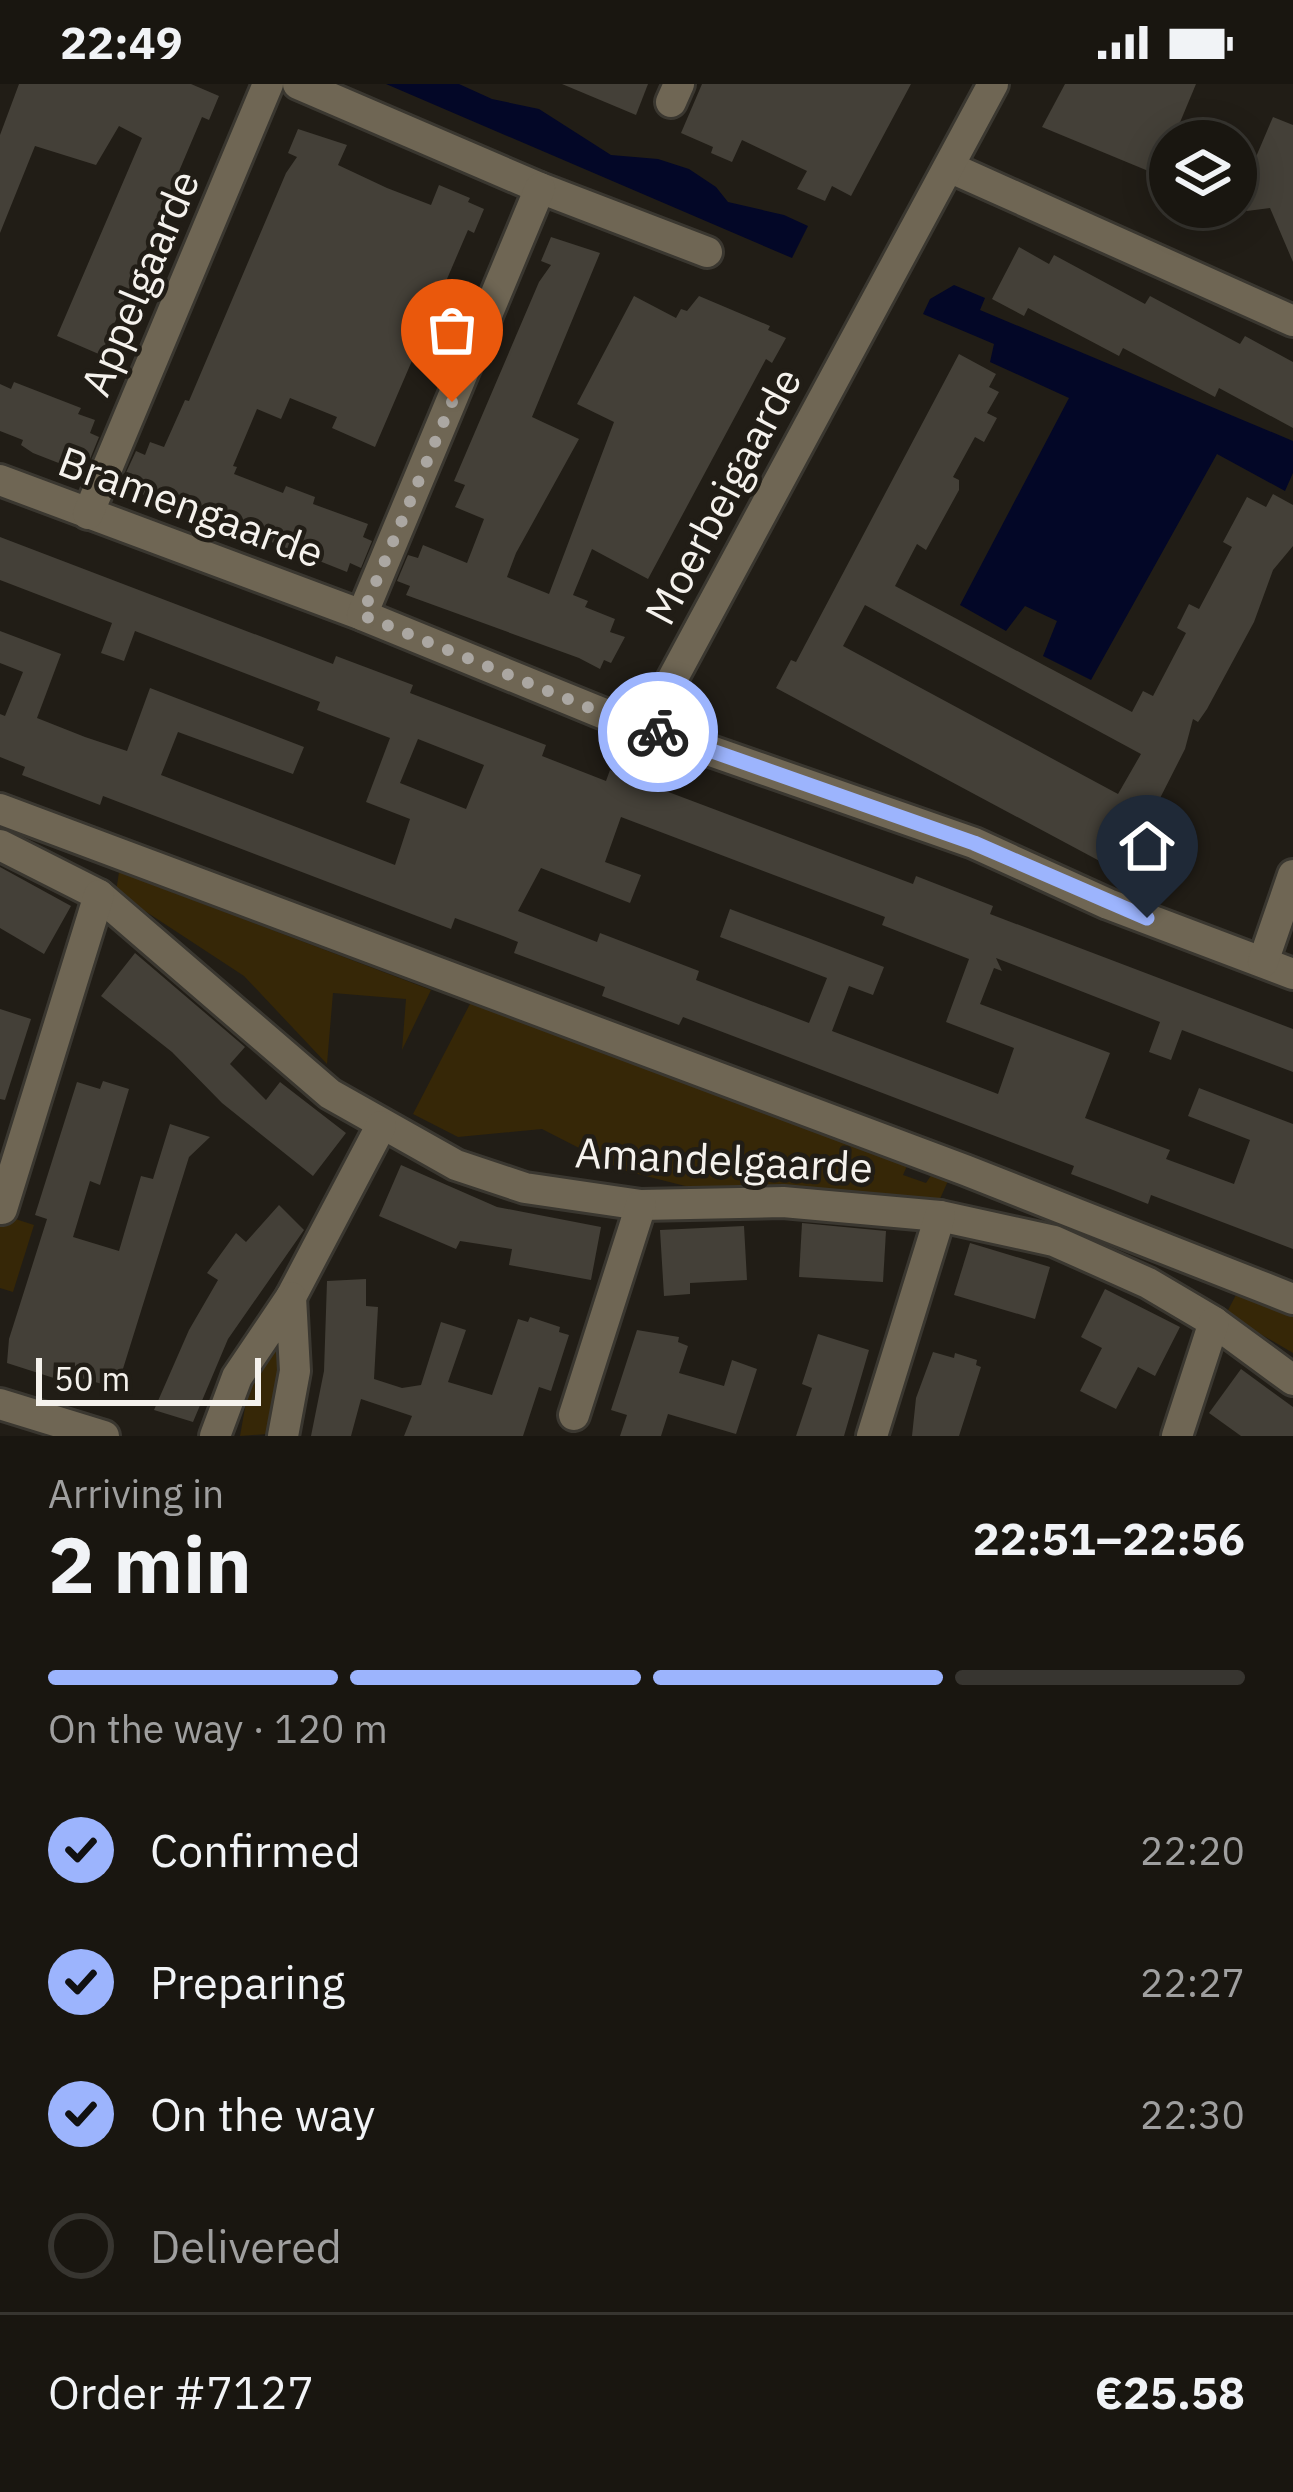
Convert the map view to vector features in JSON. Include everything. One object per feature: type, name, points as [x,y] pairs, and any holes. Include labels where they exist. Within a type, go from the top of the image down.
[{"type":"street","name":"Appelgaarde","points":[[88,514],[268,84]]},
{"type":"street","points":[[298,84],[541,188],[707,252]]},
{"type":"street","name":"Moerbeigaarde","points":[[646,728],[993,84]]},
{"type":"street","points":[[949,167],[1293,321]]},
{"type":"street","points":[[362,615],[541,188]]},
{"type":"street","name":"Bramengaarde","points":[[0,480],[362,615],[646,728],[974,843],[1108,904],[1293,974]]},
{"type":"street","name":"Amandelgaarde","points":[[0,809],[965,1170],[1293,1299]]},
{"type":"street","name":"Amandelgaarde","points":[[0,845],[125,914],[330,1094],[456,1165],[525,1188],[641,1205],[783,1202],[940,1216],[1054,1241],[1148,1283],[1214,1322],[1293,1381]]},
{"type":"street","points":[[1263,962],[1293,875]]},
{"type":"street","points":[[2,1209],[99,896]]},
{"type":"street","points":[[215,1436],[236,1377],[291,1298],[381,1126]]},
{"type":"street","points":[[574,1415],[641,1205]]},
{"type":"street","points":[[872,1436],[940,1216]]},
{"type":"street","points":[[283,1436],[295,1371],[291,1298]]},
{"type":"street","points":[[1178,1436],[1214,1322]]},
{"type":"street","points":[[0,1404],[104,1436]]},
{"type":"shaded area","points":[[119,872],[431,990],[402,1050],[406,999],[333,993],[327,1064],[244,976],[116,892]]},
{"type":"shaded area","points":[[471,1002],[907,1166],[903,1175],[926,1183],[932,1174],[948,1181],[939,1201],[701,1190],[622,1170],[542,1129],[458,1137],[413,1114]]},
{"type":"shaded area","points":[[0,1214],[34,1225],[13,1292],[0,1288]]},
{"type":"shaded area","points":[[1238,1291],[1293,1312],[1293,1353],[1226,1314]]},
{"type":"shaded area","points":[[276,1343],[284,1352],[268,1434],[240,1436],[251,1374]]},
{"type":"water","points":[[386,84],[459,84],[492,99],[539,109],[611,155],[658,159],[689,169],[716,187],[728,202],[784,215],[808,226],[792,258]]},
{"type":"water","points":[[954,285],[985,298],[980,310],[1293,441],[1293,473],[1285,491],[1217,454],[1091,680],[1043,656],[1057,621],[1025,606],[1006,631],[960,605],[1069,398],[990,362],[994,344],[923,314],[930,299]]},
{"type":"building","points":[[19,84],[191,84],[219,96],[209,120],[202,117],[101,355],[57,336],[142,138],[119,126],[96,165],[35,146],[0,233],[0,135]]},
{"type":"building","points":[[562,84],[648,84],[636,115]]},
{"type":"building","points":[[702,84],[911,84],[851,196],[832,186],[825,201],[797,189],[807,171],[742,140],[732,162],[711,153],[713,147],[681,133]]},
{"type":"building","points":[[1065,84],[1196,84],[1181,120],[1149,120],[1149,171],[1042,127]]},
{"type":"building","points":[[1273,117],[1293,125],[1293,262],[1270,208],[1257,210],[1257,155]]},
{"type":"building","points":[[298,129],[347,145],[338,165],[387,188],[431,205],[439,185],[484,209],[474,233],[468,230],[375,447],[332,428],[337,417],[290,398],[281,419],[257,409],[233,466],[237,467],[234,474],[283,493],[286,486],[315,497],[313,504],[368,524],[363,537],[372,541],[361,568],[350,563],[347,572],[134,491],[138,482],[124,477],[136,451],[145,455],[150,442],[164,447],[185,400],[189,401],[297,157],[288,153]]},
{"type":"building","points":[[551,237],[600,253],[532,417],[579,439],[507,577],[549,594],[614,422],[577,404],[634,296],[676,318],[699,296],[770,326],[768,330],[786,338],[772,363],[766,359],[648,579],[592,549],[573,595],[588,601],[585,607],[615,619],[610,632],[625,637],[611,663],[604,660],[600,669],[406,595],[410,586],[397,581],[408,555],[418,558],[423,545],[467,563],[484,519],[455,507],[465,485],[454,481],[539,282],[551,265],[541,261]]},
{"type":"building","points":[[1019,247],[1049,264],[1054,255],[1145,304],[1150,296],[1240,344],[1245,336],[1293,362],[1293,428],[1219,388],[1215,397],[1123,348],[1119,356],[1028,308],[1024,316],[992,299]]},
{"type":"building","points":[[959,354],[996,374],[989,387],[999,392],[987,413],[997,418],[984,442],[975,437],[953,477],[959,480],[959,490],[926,550],[917,544],[895,586],[1132,712],[1143,691],[1153,696],[1186,633],[1177,628],[1189,604],[1199,609],[1232,547],[1223,542],[1247,497],[1266,507],[1273,494],[1293,505],[1293,546],[1273,570],[1254,622],[1207,709],[1198,722],[1193,719],[1185,749],[1122,873],[776,688],[791,660],[796,662]],"holes":[[[865,605],[1141,754],[1118,794],[843,646]]]},
{"type":"building","points":[[14,382],[81,408],[78,414],[95,420],[90,433],[99,437],[88,464],[78,460],[74,469],[33,453],[21,445],[23,440],[0,431],[0,384],[11,389]]},
{"type":"building","points":[[0,537],[333,664],[336,656],[413,685],[410,693],[546,745],[542,756],[606,781],[610,770],[913,884],[916,876],[993,906],[990,914],[1293,1029],[1293,1072],[1182,1030],[1171,1060],[1149,1052],[1160,1022],[996,958],[1002,971],[994,968],[980,1004],[1110,1053],[1085,1118],[1170,1150],[1166,1159],[1234,1184],[1250,1140],[1188,1116],[1199,1088],[1293,1124],[1293,1249],[1151,1195],[1148,1204],[1071,1174],[1074,1166],[683,1017],[679,1025],[602,996],[605,987],[514,953],[518,942],[455,918],[451,929],[103,796],[100,805],[22,775],[25,767],[0,757],[0,714],[5,716],[23,672],[0,663],[0,631],[61,654],[37,718],[85,737],[127,751],[150,688],[304,747],[293,774],[178,732],[161,775],[395,865],[410,819],[366,802],[390,738],[317,710],[320,702],[135,631],[124,661],[101,653],[112,623],[0,580]],"holes":[[[418,739],[484,765],[466,809],[400,783]],[[621,817],[885,917],[882,925],[969,959],[946,1022],[1014,1048],[998,1094],[832,1031],[849,986],[873,995],[884,967],[808,938],[730,909],[720,937],[827,978],[809,1023],[696,980],[699,971],[600,933],[597,942],[518,911],[541,868],[630,903],[641,875],[605,862]]]},
{"type":"building","points":[[0,867],[71,906],[44,954],[0,928]]},
{"type":"building","points":[[135,953],[245,1047],[230,1064],[266,1100],[280,1082],[346,1133],[313,1176],[101,996]]},
{"type":"building","points":[[0,1009],[31,1019],[5,1100],[0,1099]]},
{"type":"building","points":[[103,1081],[129,1089],[100,1185],[90,1181],[73,1237],[119,1251],[141,1176],[153,1179],[170,1124],[210,1137],[189,1157],[117,1388],[62,1373],[60,1380],[7,1363],[9,1339],[47,1219],[35,1215],[77,1082],[100,1089]]},
{"type":"building","points":[[401,1165],[497,1207],[601,1227],[591,1280],[509,1265],[512,1249],[460,1241],[456,1249],[379,1216]]},
{"type":"building","points":[[279,1205],[304,1230],[228,1339],[193,1422],[154,1410],[189,1330],[218,1280],[207,1273],[236,1233],[246,1242]]},
{"type":"building","points":[[802,1223],[886,1231],[883,1282],[799,1277]]},
{"type":"building","points":[[744,1226],[747,1280],[690,1283],[690,1294],[664,1296],[660,1230]]},
{"type":"building","points":[[970,1243],[1050,1267],[1035,1319],[954,1295]]},
{"type":"building","points":[[366,1279],[366,1306],[378,1307],[374,1379],[402,1388],[421,1385],[441,1322],[466,1330],[448,1382],[492,1395],[518,1319],[528,1322],[530,1317],[569,1335],[551,1391],[539,1387],[523,1436],[404,1436],[412,1416],[361,1399],[351,1436],[311,1436],[324,1371],[327,1281]]},
{"type":"building","points":[[1105,1289],[1180,1327],[1155,1376],[1138,1367],[1116,1409],[1080,1391],[1102,1348],[1081,1337]]},
{"type":"building","points":[[637,1330],[679,1337],[678,1342],[688,1346],[679,1373],[724,1386],[732,1360],[757,1369],[736,1434],[668,1414],[661,1436],[620,1436],[627,1415],[611,1410]]},
{"type":"building","points":[[818,1334],[869,1350],[844,1436],[796,1436],[812,1388],[802,1384]]},
{"type":"building","points":[[933,1352],[954,1358],[955,1353],[977,1360],[981,1367],[959,1436],[912,1436],[916,1398]]},
{"type":"building","points":[[1241,1369],[1293,1407],[1293,1436],[1241,1436],[1209,1413]]},
{"type":"way so far","points":[[452,402],[362,615],[658,732]]},
{"type":"route","points":[[658,732],[974,843],[1147,918]]}]
